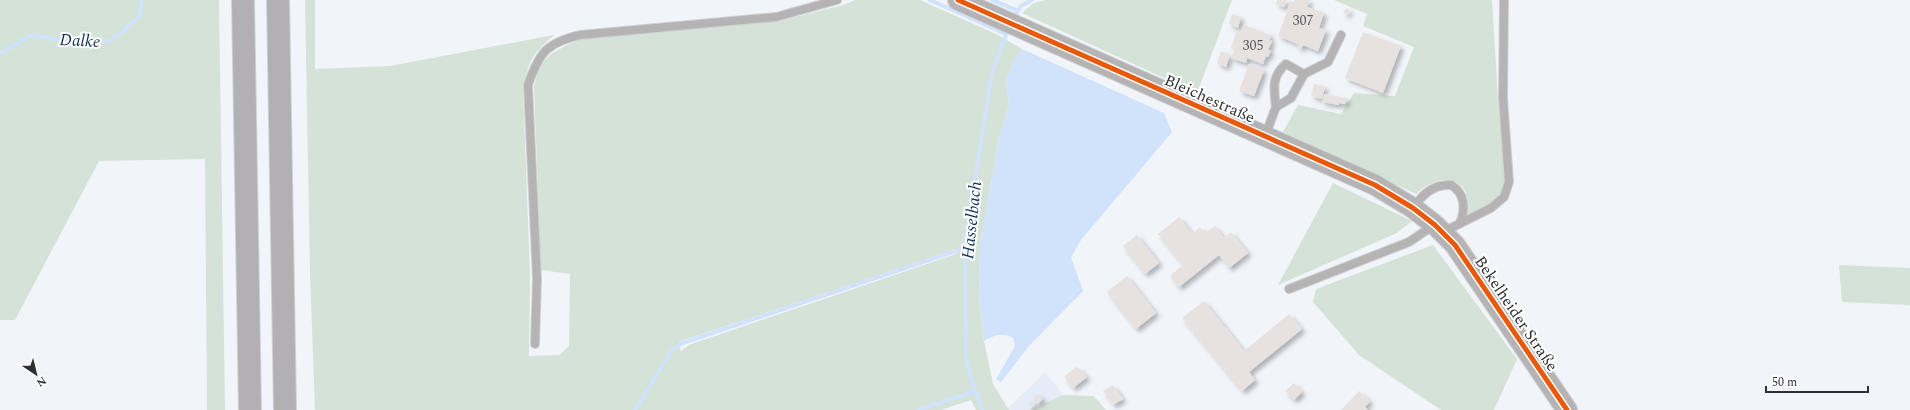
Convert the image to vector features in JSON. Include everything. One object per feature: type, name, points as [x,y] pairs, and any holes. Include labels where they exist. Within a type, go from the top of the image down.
[{"type":"highway","points":[[243,0],[250,410]]},
{"type":"highway","points":[[278,0],[285,410]]},
{"type":"street","name":"Bleichestraße","points":[[958,0],[1375,185],[1446,227]]},
{"type":"street","name":"Bekelheider Straße","points":[[1446,227],[1459,250],[1567,410]]},
{"type":"lane","points":[[535,344],[537,278],[528,85],[535,64],[541,54],[564,39],[580,35],[776,17],[836,0]]},
{"type":"lane","points":[[1289,289],[1410,242],[1491,208],[1504,197],[1509,182],[1502,98],[1504,0]]},
{"type":"lane","points":[[1276,107],[1291,98],[1304,74],[1328,62],[1341,35]]},
{"type":"lane","points":[[1265,137],[1276,107],[1274,84],[1278,70],[1286,64],[1304,74]]},
{"type":"lane","points":[[1413,208],[1425,193],[1436,187],[1451,184],[1460,192],[1464,204],[1464,214],[1446,227]]},
{"type":"shaded area","points":[[0,0],[219,0],[225,410],[207,410],[205,159],[99,161],[15,320],[0,320]]},
{"type":"shaded area","points":[[305,0],[315,0],[315,69],[390,66],[554,35],[532,58],[523,88],[530,275],[529,356],[559,355],[569,346],[570,274],[541,270],[534,86],[540,65],[551,54],[581,39],[779,21],[843,5],[855,0],[920,0],[996,34],[1022,49],[1013,62],[1006,82],[1009,105],[999,138],[980,247],[979,297],[984,341],[993,384],[1009,410],[976,410],[971,400],[941,410],[315,410],[310,273]],"holes":[[[956,250],[956,254],[691,344],[681,351],[678,342]]]},
{"type":"shaded area","points":[[1046,0],[1232,0],[1197,93],[1022,13],[1034,3]]},
{"type":"shaded area","points":[[1334,0],[1492,0],[1505,181],[1500,195],[1489,205],[1468,216],[1469,203],[1466,193],[1461,186],[1454,181],[1445,180],[1436,182],[1426,186],[1416,194],[1283,132],[1298,105],[1341,114],[1354,93],[1395,96],[1414,47],[1363,26],[1367,14]]},
{"type":"shaded area","points":[[1333,183],[1412,221],[1397,233],[1278,285]]},
{"type":"shaded area","points":[[1433,245],[1517,359],[1494,410],[1441,410],[1359,355],[1313,302],[1316,289]]},
{"type":"shaded area","points":[[1839,265],[1910,268],[1910,305],[1842,302]]},
{"type":"shaded area","points":[[1045,372],[1063,395],[1029,410],[1009,410],[1008,408]]},
{"type":"shaded area","points":[[1063,395],[1094,396],[1106,410],[1029,410]]},
{"type":"water","points":[[1022,49],[1164,113],[1172,132],[1081,240],[1071,257],[1083,291],[1030,345],[1001,382],[996,379],[1015,346],[1013,338],[1005,335],[995,336],[984,341],[979,297],[980,247],[999,138],[1009,105],[1006,82],[1013,62]]},
{"type":"building","points":[[1277,0],[1287,0],[1284,7],[1276,4]]},
{"type":"building","points":[[1294,0],[1310,0],[1307,7],[1324,13],[1319,28],[1326,30],[1318,51],[1303,45],[1301,49],[1297,47],[1298,44],[1278,36],[1291,1],[1294,2]]},
{"type":"building","points":[[1347,8],[1350,11],[1346,15],[1343,12]]},
{"type":"building","points":[[1232,14],[1241,17],[1238,28],[1229,24]]},
{"type":"building","points":[[1244,25],[1271,35],[1269,40],[1272,41],[1268,50],[1271,51],[1268,57],[1266,56],[1263,64],[1247,58],[1246,63],[1231,58],[1235,49],[1231,48],[1236,32],[1241,33]]},
{"type":"building","points":[[1363,32],[1401,46],[1383,93],[1345,78]]},
{"type":"building","points":[[1221,51],[1230,55],[1226,67],[1217,63]]},
{"type":"building","points":[[1249,64],[1264,70],[1254,96],[1239,91]]},
{"type":"building","points":[[1314,84],[1325,86],[1322,99],[1311,96]]},
{"type":"building","points":[[1324,94],[1347,98],[1345,104],[1339,103],[1339,105],[1322,102]]},
{"type":"building","points":[[1179,217],[1192,234],[1200,227],[1205,233],[1215,226],[1224,238],[1231,232],[1248,253],[1229,268],[1219,255],[1179,287],[1170,276],[1183,265],[1158,234]]},
{"type":"building","points":[[1137,235],[1159,263],[1145,274],[1123,246]]},
{"type":"building","points":[[1127,276],[1156,313],[1136,329],[1107,292]]},
{"type":"building","points":[[1204,301],[1244,351],[1289,314],[1302,329],[1249,372],[1255,380],[1242,391],[1182,318]]},
{"type":"building","points":[[1076,367],[1080,369],[1087,377],[1073,388],[1064,377]]},
{"type":"building","points":[[1294,383],[1302,392],[1294,400],[1285,391]]},
{"type":"building","points":[[1113,385],[1123,399],[1113,405],[1103,391]]},
{"type":"building","points":[[1359,391],[1370,401],[1365,407],[1368,410],[1341,410]]},
{"type":"building","points":[[1038,394],[1043,399],[1037,404],[1033,398]]},
{"type":"building","points":[[1032,401],[1035,404],[1031,408],[1028,405]]},
{"type":"waterway","name":"Dalke","points":[[0,53],[32,35],[75,43],[111,41],[139,17],[142,0]]},
{"type":"waterway","points":[[930,0],[1006,34]]},
{"type":"waterway","points":[[992,0],[1018,11]]},
{"type":"waterway","name":"Hasselbach","points":[[1016,14],[1021,6],[1032,0]]},
{"type":"waterway","name":"Hasselbach","points":[[983,410],[975,391],[966,360],[965,241],[992,73],[1007,32]]},
{"type":"waterway","points":[[635,410],[672,350],[680,344],[965,248]]},
{"type":"waterway","points":[[919,410],[975,391]]},
{"type":"cycle path","points":[[958,0],[1375,185],[1413,208],[1435,225],[1455,245],[1567,410]]}]
